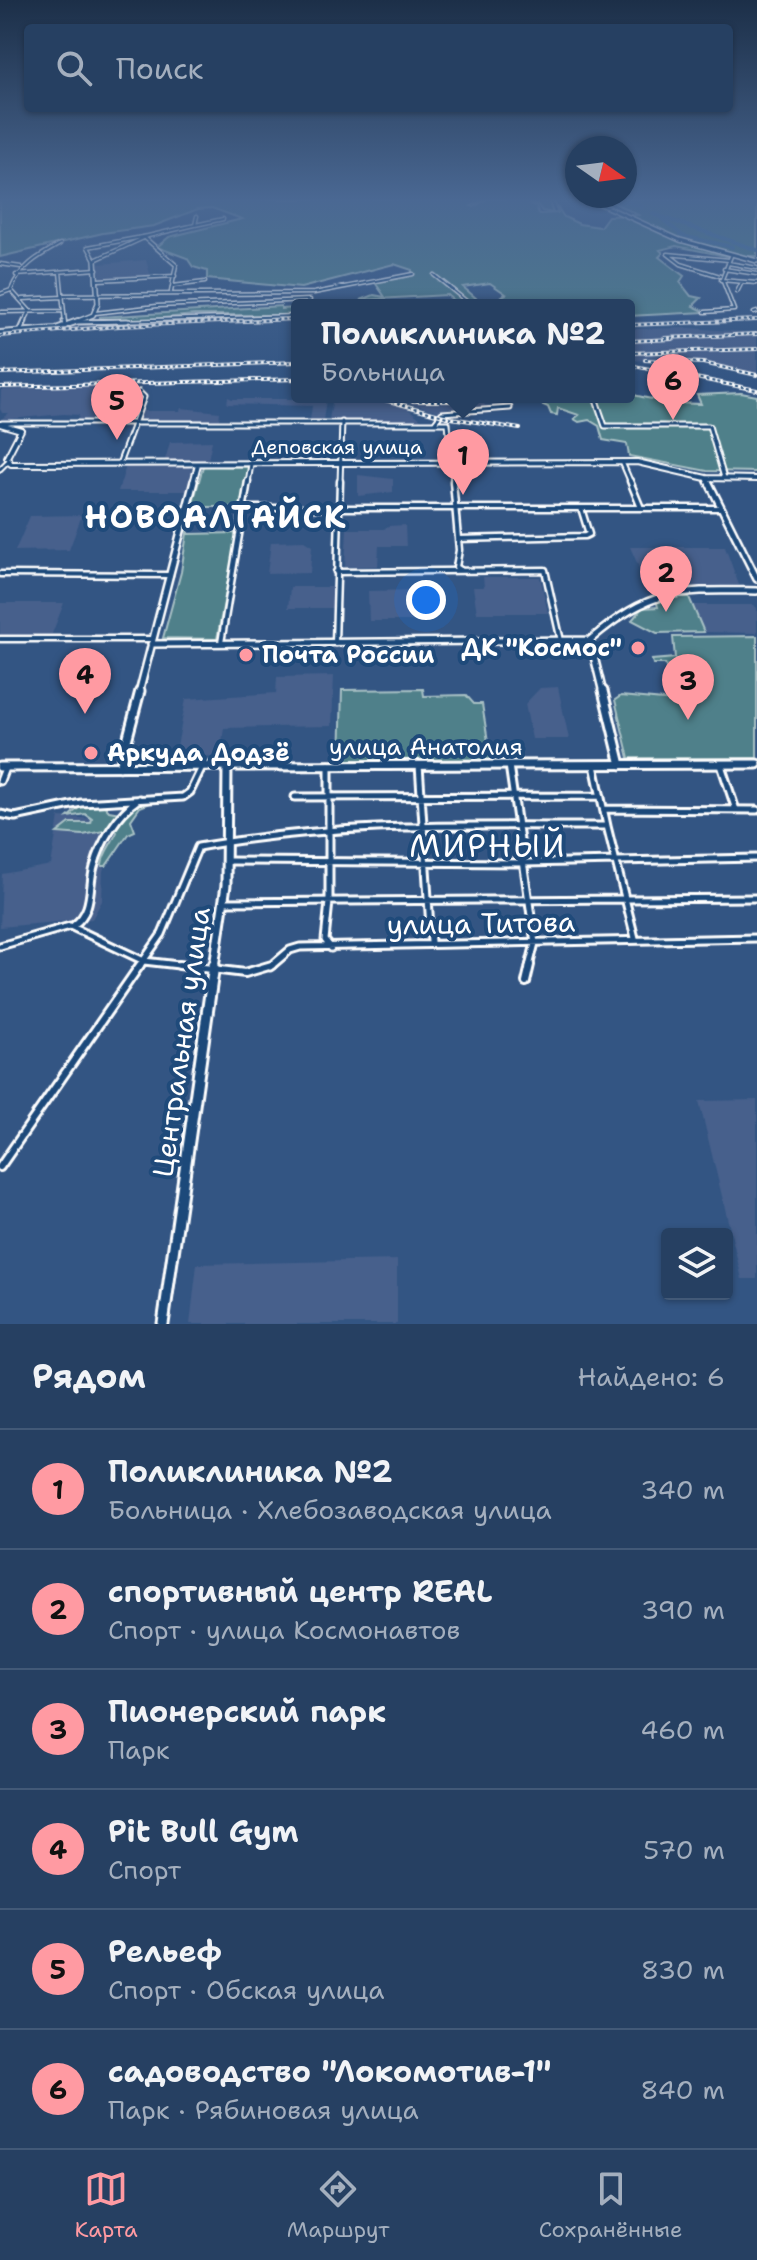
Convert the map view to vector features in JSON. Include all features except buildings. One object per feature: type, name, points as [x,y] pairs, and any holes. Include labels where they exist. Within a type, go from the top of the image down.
[{"type":"street","points":[[11,290],[21,267],[32,261]]},
{"type":"street","points":[[95,261],[98,280],[95,313]]},
{"type":"street","points":[[171,292],[176,265],[173,261]]},
{"type":"street","points":[[676,261],[721,278],[757,283]]},
{"type":"street","points":[[705,312],[732,311],[721,278],[728,261]]},
{"type":"street","points":[[735,261],[757,268]]},
{"type":"street","points":[[0,264],[21,267]]},
{"type":"street","points":[[16,275],[97,269]]},
{"type":"street","points":[[724,269],[757,274]]},
{"type":"street","points":[[60,272],[65,327]]},
{"type":"street","points":[[22,299],[171,292],[314,293],[413,274]]},
{"type":"street","points":[[434,275],[464,299]]},
{"type":"street","points":[[98,280],[175,276]]},
{"type":"street","points":[[173,286],[205,282]]},
{"type":"street","points":[[737,292],[742,282]]},
{"type":"street","points":[[0,294],[11,290]]},
{"type":"street","points":[[11,290],[30,311]]},
{"type":"street","points":[[0,333],[65,327],[95,313],[157,306],[291,301]]},
{"type":"street","points":[[20,332],[30,311]]},
{"type":"street","points":[[0,312],[64,311]]},
{"type":"street","points":[[78,322],[291,316]]},
{"type":"street","points":[[119,464],[144,397],[139,392]]},
{"type":"street","points":[[597,403],[605,426],[709,426],[724,478]]},
{"type":"street","points":[[435,422],[442,413],[510,408]]},
{"type":"street","points":[[335,643],[342,422]]},
{"type":"street","points":[[0,424],[443,422],[450,426],[452,463],[449,467],[458,539],[456,567],[462,571]]},
{"type":"street","points":[[0,469],[9,463],[21,430],[29,423]]},
{"type":"street","points":[[0,424],[21,430]]},
{"type":"street","points":[[622,462],[641,508]]},
{"type":"street","name":"Деповская улица","points":[[9,463],[622,462],[655,463],[706,478],[757,479]]},
{"type":"street","points":[[120,767],[198,464]]},
{"type":"street","points":[[221,643],[251,464]]},
{"type":"street","points":[[706,478],[757,579]]},
{"type":"street","points":[[245,508],[721,508]]},
{"type":"street","points":[[458,539],[564,539],[589,534],[581,508]]},
{"type":"street","points":[[336,572],[545,570],[561,641]]},
{"type":"street","points":[[0,574],[170,575]]},
{"type":"street","points":[[0,639],[221,643],[590,640],[619,615],[654,594],[757,591]]},
{"type":"street","points":[[590,640],[621,765]]},
{"type":"street","name":"улица Анатолия","points":[[2,767],[757,764]]},
{"type":"street","name":"Центральная улица","points":[[163,1324],[228,861],[227,765]]},
{"type":"street","points":[[329,765],[329,902],[325,940],[331,948]]},
{"type":"street","points":[[419,765],[431,942]]},
{"type":"street","points":[[509,765],[535,943],[526,982]]},
{"type":"street","points":[[594,765],[635,938]]},
{"type":"street","points":[[721,765],[736,810]]},
{"type":"street","points":[[0,814],[15,817],[81,803],[186,796],[202,766]]},
{"type":"street","points":[[0,781],[2,767]]},
{"type":"street","points":[[295,797],[601,796]]},
{"type":"street","points":[[0,946],[81,920],[87,911],[94,867],[103,847],[133,802],[141,798]]},
{"type":"street","points":[[605,809],[757,810]]},
{"type":"street","points":[[0,1167],[162,934],[198,847],[227,840],[330,828],[607,826]]},
{"type":"street","points":[[228,861],[524,863],[757,858]]},
{"type":"street","points":[[223,902],[757,898]]},
{"type":"street","name":"улица Титова","points":[[70,926],[144,961],[245,973],[269,968],[290,950],[431,942],[757,938]]},
{"type":"shaded area","points":[[146,261],[151,277],[100,280],[99,264]]},
{"type":"shaded area","points":[[692,328],[757,333],[757,374],[716,364],[635,360],[635,329]]},
{"type":"shaded area","points":[[105,388],[105,392],[136,391],[141,396],[134,419],[78,419],[79,415],[64,414],[0,420],[9,413],[2,413],[0,409],[1,390]]},
{"type":"shaded area","points":[[228,397],[325,403],[323,421],[310,420],[312,406],[227,404]]},
{"type":"shaded area","points":[[332,403],[392,403],[406,407],[422,420],[329,420]]},
{"type":"shaded area","points":[[408,403],[484,403],[486,409],[440,412]]},
{"type":"shaded area","points":[[181,408],[220,412],[219,420],[138,420],[142,411],[180,411]]},
{"type":"shaded area","points":[[212,441],[208,460],[165,460],[170,442]]},
{"type":"shaded area","points":[[126,466],[187,466],[192,470],[187,491],[118,491]]},
{"type":"shaded area","points":[[358,475],[393,479],[393,492],[358,496]]},
{"type":"shaded area","points":[[82,515],[69,550],[15,551],[30,516]]},
{"type":"shaded area","points":[[405,525],[406,546],[379,546],[378,566],[345,567],[347,529],[384,529]]},
{"type":"shaded area","points":[[304,541],[312,546],[310,573],[267,574],[271,542]]},
{"type":"shaded area","points":[[630,547],[725,547],[739,585],[648,588]]},
{"type":"shaded area","points":[[483,577],[540,577],[548,613],[477,613],[473,587],[484,587]]},
{"type":"shaded area","points":[[290,587],[333,587],[333,608],[288,608]]},
{"type":"shaded area","points":[[417,590],[420,621],[369,621],[368,591]]},
{"type":"shaded area","points":[[0,603],[64,603],[52,634],[0,635]]},
{"type":"shaded area","points":[[692,605],[753,605],[757,608],[757,633],[704,632]]},
{"type":"shaded area","points":[[334,676],[332,726],[224,728],[220,756],[175,757],[186,699],[276,693],[277,677]]},
{"type":"shaded area","points":[[558,687],[569,739],[532,739],[525,704],[540,688]]},
{"type":"shaded area","points":[[59,817],[121,820],[103,871],[102,901],[92,919],[0,927],[2,874],[51,865]]},
{"type":"shaded area","points":[[757,1100],[757,1279],[742,1279],[733,1228],[730,1228],[699,1101]]},
{"type":"shaded area","points":[[397,1260],[397,1324],[190,1324],[197,1264]]},
{"type":"green space","points":[[189,261],[664,261],[684,276],[680,282],[691,296],[701,298],[693,306],[706,312],[635,316],[635,299],[504,299],[502,296],[506,294],[490,283],[463,287],[477,299],[452,299],[447,295],[364,299],[374,295],[385,297],[374,281],[412,275],[412,270],[394,264],[301,288],[207,279],[207,271],[193,267]]},
{"type":"green space","points":[[281,306],[281,309],[291,308],[291,315],[194,315],[142,320],[99,317]]},
{"type":"green space","points":[[741,393],[757,396],[757,472],[707,471],[629,456],[627,444],[603,440],[599,426],[589,420],[579,422],[574,419],[579,415],[558,408],[557,415],[551,414],[548,407],[539,403],[635,403],[635,395],[701,404],[697,395]]},
{"type":"green space","points":[[203,466],[249,467],[243,507],[192,507]]},
{"type":"green space","points":[[189,520],[188,534],[237,533],[217,639],[163,638],[181,572]]},
{"type":"green space","points":[[689,597],[704,632],[657,633],[632,620],[642,608],[658,607],[656,599]]},
{"type":"green space","points":[[757,636],[757,758],[629,758],[615,700],[621,696],[675,701],[665,664],[653,664],[652,660],[675,658],[673,637]]},
{"type":"green space","points":[[423,689],[424,696],[466,695],[474,704],[482,704],[491,760],[340,762],[342,690]]},
{"type":"green space","points":[[139,801],[153,802],[140,807],[131,820],[135,831],[128,834],[106,866],[102,866],[102,862],[117,832],[114,829],[83,835],[57,833],[70,823],[91,823],[92,819],[85,814],[68,817],[81,806],[102,803],[109,811],[120,813]]},
{"type":"railway","points":[[0,336],[119,326],[291,319]]},
{"type":"railway","points":[[635,325],[757,320]]},
{"type":"railway","points":[[665,338],[757,334]]},
{"type":"railway","points":[[635,341],[673,339]]},
{"type":"railway","points":[[635,353],[757,349]]},
{"type":"railway","points":[[645,360],[703,363],[757,375]]},
{"type":"railway","points":[[0,373],[291,362]]},
{"type":"railway","points":[[635,366],[757,390]]},
{"type":"railway","points":[[0,387],[291,379]]},
{"type":"railway","points":[[396,403],[451,418],[520,429]]},
{"type":"place","name":"садоводство \"Локомотив-1\"","points":[[673,420]]},
{"type":"place","name":"Рельеф","points":[[117,440]]},
{"type":"place","name":"Поликлиника №2","points":[[463,495]]},
{"type":"place","name":"спортивный центр REAL","points":[[666,612]]},
{"type":"place","name":"ДК \"Космос\"","points":[[638,648]]},
{"type":"place","name":"Почта России","points":[[246,655]]},
{"type":"place","name":"Pit Bull Gym","points":[[85,714]]},
{"type":"place","name":"Пионерский парк","points":[[688,720]]},
{"type":"place","name":"Аркуда Додзё","points":[[91,753]]},
{"type":"district","name":"НОВОАЛТАЙСК","points":[[216,517]]},
{"type":"district","name":"МИРНЫЙ","points":[[488,846]]}]
